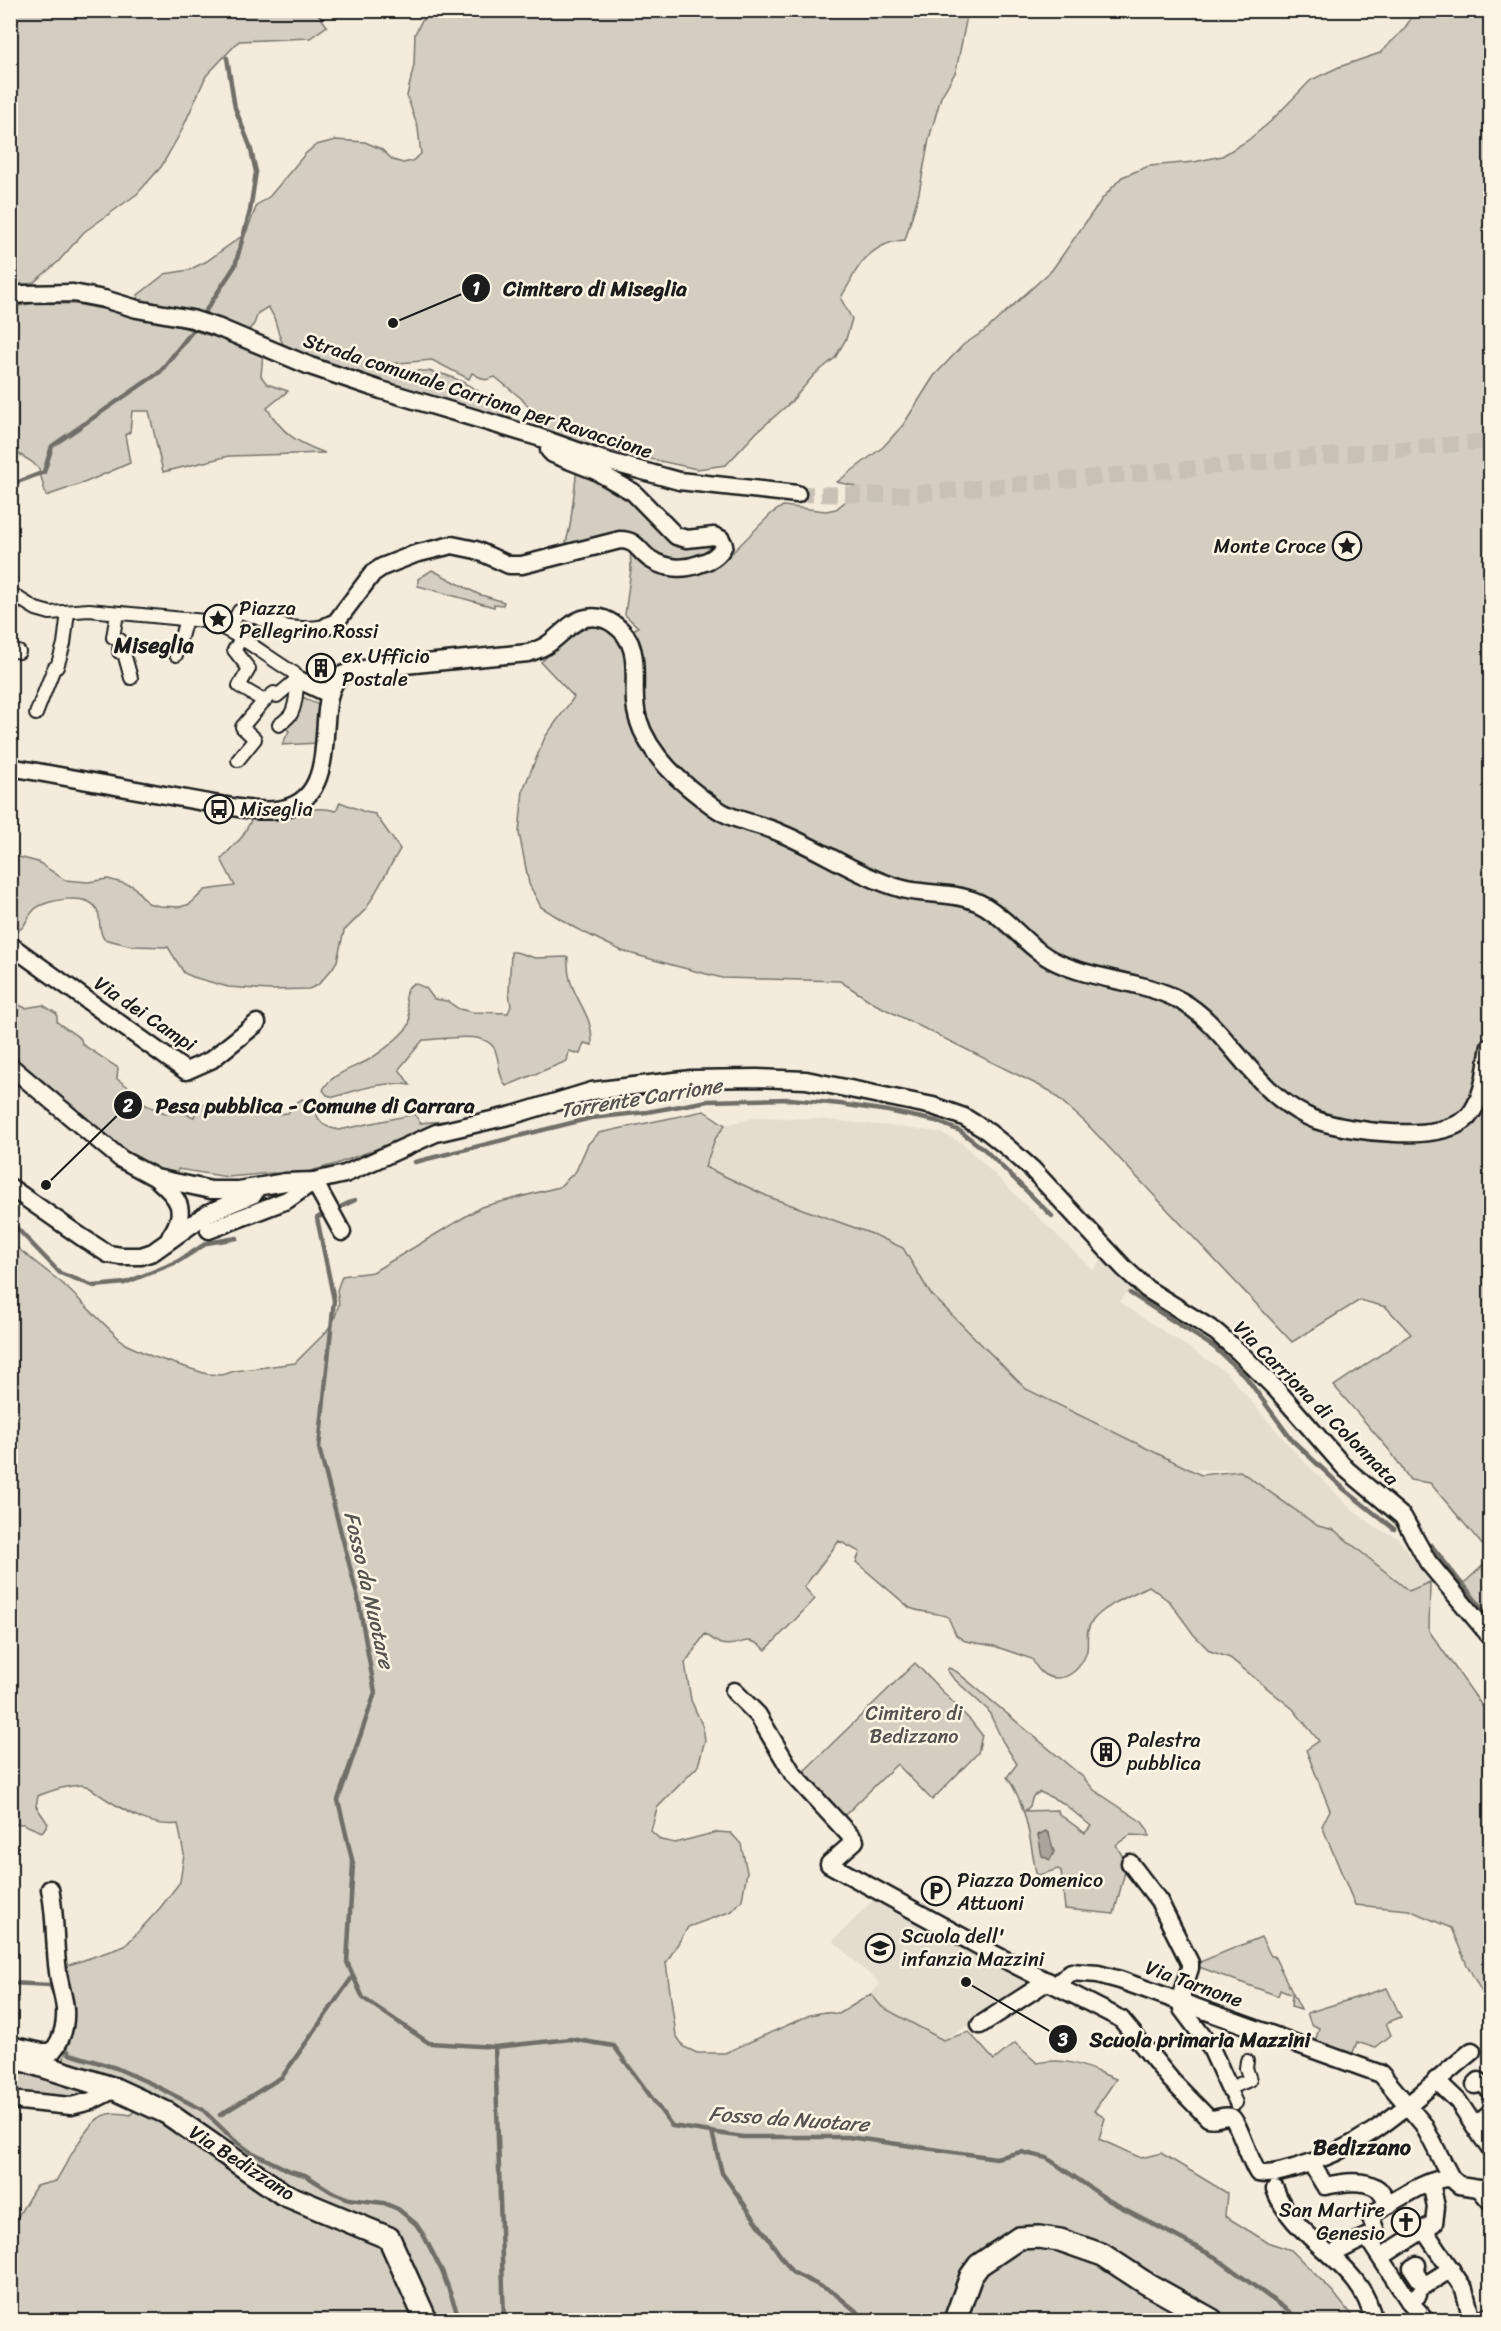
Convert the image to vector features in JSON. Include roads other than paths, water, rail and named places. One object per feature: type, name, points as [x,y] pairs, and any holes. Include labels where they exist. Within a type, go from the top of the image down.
[{"type":"street","name":"Strada comunale Carriona per Ravaccione","points":[[10,296],[73,293],[137,309],[192,319],[310,366],[381,390],[538,437],[603,460],[679,481],[797,494]]},
{"type":"street","points":[[229,631],[239,611],[285,627],[303,629],[327,626],[336,622],[355,595],[382,567],[415,554],[448,545],[465,546],[514,565],[537,562],[620,540],[629,540],[636,544],[649,559],[666,567],[689,568],[720,553],[724,545],[721,539],[714,536],[687,539],[676,536],[633,492],[596,471],[552,454],[538,437]]},
{"type":"street","points":[[10,611],[14,596],[36,609],[50,613],[89,610],[205,621],[242,638],[296,674],[334,686],[364,669],[528,653],[544,647],[574,623],[584,618],[605,619],[618,627],[629,639],[635,659],[637,717],[650,745],[677,778],[717,810],[753,825],[777,831],[847,865],[904,889],[968,898],[983,905],[1053,961],[1079,972],[1157,990],[1183,1002],[1205,1019],[1256,1077],[1291,1108],[1316,1120],[1392,1134],[1447,1129],[1465,1120],[1476,1106],[1491,1046]]},
{"type":"street","points":[[36,714],[60,657],[68,612]]},
{"type":"street","points":[[117,614],[113,637],[120,640],[119,652],[124,652],[131,678]]},
{"type":"street","points":[[176,655],[189,619]]},
{"type":"street","points":[[242,638],[234,650],[249,669],[239,686],[264,701]]},
{"type":"street","points":[[238,760],[255,739],[242,727],[264,701],[274,693],[277,696],[296,674]]},
{"type":"street","points":[[279,725],[291,714],[294,706],[296,674]]},
{"type":"street","points":[[10,767],[255,810],[279,810],[291,807],[306,796],[315,782],[324,754],[334,686]]},
{"type":"street","name":"Via dei Campi","points":[[10,945],[186,1071],[211,1060],[257,1023]]},
{"type":"street","name":"Via Carriona di Colonnata","points":[[10,1066],[121,1159],[156,1178],[172,1192],[179,1204],[181,1216],[177,1227],[164,1245]]},
{"type":"street","name":"Via Carriona di Colonnata","points":[[156,1178],[211,1190],[239,1190],[285,1182],[314,1180],[345,1174],[436,1133],[513,1115],[592,1090],[691,1079],[806,1080],[933,1106],[964,1117],[987,1131],[1032,1169],[1147,1289],[1216,1332],[1239,1352],[1276,1389],[1346,1469],[1403,1517],[1428,1562],[1491,1636]]},
{"type":"street","points":[[209,1230],[287,1200],[314,1180],[342,1232]]},
{"type":"street","name":"Via Carriona di Colonnata","points":[[10,1187],[108,1254],[141,1256],[164,1245],[208,1213],[285,1182]]},
{"type":"street","points":[[734,1691],[758,1715],[794,1774],[855,1841],[830,1864],[1121,2019],[1171,2080],[1208,2118],[1214,2120],[1226,2116],[1234,2109],[1250,2080],[1246,2068],[1247,2061]]},
{"type":"street","points":[[1130,1863],[1159,1901],[1190,1963],[1182,1992],[1184,2013],[1210,2046],[1234,2109],[1248,2156],[1258,2173],[1269,2175],[1311,2163],[1353,2144],[1408,2107],[1472,2050]]},
{"type":"street","points":[[10,2045],[52,2052],[59,2044],[64,2028],[65,2008],[58,1972],[54,1907],[50,1889]]},
{"type":"street","name":"Via Tarnone","points":[[980,2025],[1071,1972],[1098,1974],[1120,1980],[1381,2074],[1423,2124],[1448,2173]]},
{"type":"street","name":"Via Bedizzano","points":[[10,2056],[115,2089],[167,2113],[283,2194],[389,2238],[426,2320]]},
{"type":"street","points":[[1436,2080],[1458,2101],[1491,2148]]},
{"type":"street","points":[[10,2100],[70,2106],[91,2101],[115,2089]]},
{"type":"street","points":[[1475,2126],[1491,2114]]},
{"type":"street","points":[[1311,2163],[1325,2186],[1346,2182],[1363,2183],[1378,2189],[1376,2220],[1381,2257],[1409,2301],[1426,2320]]},
{"type":"street","points":[[1330,2255],[1376,2220],[1448,2173],[1459,2185],[1485,2183],[1491,2201]]},
{"type":"street","points":[[1381,2257],[1429,2226],[1436,2207],[1431,2182]]},
{"type":"street","points":[[1275,2189],[1283,2209],[1330,2255],[1357,2286],[1371,2311],[1373,2320]]},
{"type":"street","points":[[1429,2226],[1464,2289],[1472,2320]]},
{"type":"street","points":[[955,2320],[971,2276],[979,2265],[1019,2238],[1039,2237],[1060,2240],[1103,2255],[1144,2282],[1212,2320]]},
{"type":"street","points":[[1409,2301],[1426,2289],[1412,2268],[1417,2265]]},
{"type":"street","points":[[1424,2286],[1451,2269]]},
{"type":"street","points":[[1484,2320],[1491,2305]]},
{"type":"street","points":[[1484,2320],[1491,2318]]},
{"type":"waterway","points":[[201,318],[235,266],[250,211],[256,172],[250,146],[235,108],[227,58]]},
{"type":"waterway","points":[[10,485],[44,472],[52,446],[160,372],[197,325]]},
{"type":"waterway","name":"Torrente Carrione","points":[[415,1162],[591,1118],[647,1112],[708,1101],[791,1099],[888,1111],[936,1121],[960,1131],[985,1150],[1052,1216]]},
{"type":"waterway","name":"Torrente Carrione","points":[[334,1210],[355,1200]]},
{"type":"waterway","name":"Fosso da Nuotare","points":[[326,1213],[317,1218],[334,1300],[319,1448],[358,1598],[375,1693],[338,1800],[353,1864],[347,1962],[363,1998],[429,2043],[495,2047],[571,2039],[614,2046],[672,2126],[743,2137],[848,2137],[996,2158],[1021,2152],[1047,2158],[1108,2200],[1215,2257],[1298,2320]]},
{"type":"waterway","name":"Torrente Carrione","points":[[10,1221],[60,1273],[94,1286],[125,1283],[177,1262],[207,1243],[237,1238]]},
{"type":"waterway","name":"Torrente Carrione","points":[[1130,1293],[1214,1347],[1245,1376],[1292,1440],[1345,1490],[1394,1529]]},
{"type":"waterway","name":"Torrente Carrione","points":[[1431,1545],[1490,1620]]},
{"type":"waterway","points":[[220,2115],[282,2077],[353,1976]]},
{"type":"waterway","points":[[10,1983],[50,1985],[56,1997]]},
{"type":"waterway","points":[[65,2042],[65,2048],[70,2054],[116,2068],[203,2110],[249,2151],[290,2171],[305,2175],[332,2192],[349,2199],[384,2203],[398,2209],[416,2224],[424,2236],[442,2271],[460,2320]]},
{"type":"waterway","points":[[495,2047],[504,2320]]},
{"type":"waterway","points":[[712,2132],[722,2173],[792,2272],[834,2293],[867,2320]]},
{"type":"tunnel","points":[[797,494],[900,495],[1490,441]]},
{"type":"place","name":"Cimitero di Miseglia","points":[[393,323]]},
{"type":"place","name":"Monte Croce","points":[[1347,546]]},
{"type":"place","name":"Piazza Pellegrino Rossi","points":[[218,619]]},
{"type":"place","name":"ex Ufficio Postale","points":[[321,668]]},
{"type":"place","name":"Miseglia","points":[[219,809]]},
{"type":"place","name":"Pesa pubblica - Comune di Carrara","points":[[46,1185]]},
{"type":"place","name":"Palestra pubblica","points":[[1106,1752]]},
{"type":"place","name":"Piazza Domenico Attuoni","points":[[936,1891]]},
{"type":"place","name":"Scuola dell' infanzia Mazzini","points":[[880,1948]]},
{"type":"place","name":"Scuola primaria Mazzini","points":[[966,1982]]},
{"type":"place","name":"San Martire Genesio","points":[[1406,2222]]},
{"type":"district","name":"Miseglia","points":[[154,645]]},
{"type":"district","name":"Bedizzano","points":[[1362,2147]]},
{"type":"park label","name":"Cimitero di Bedizzano","points":[[914,1724]]}]
